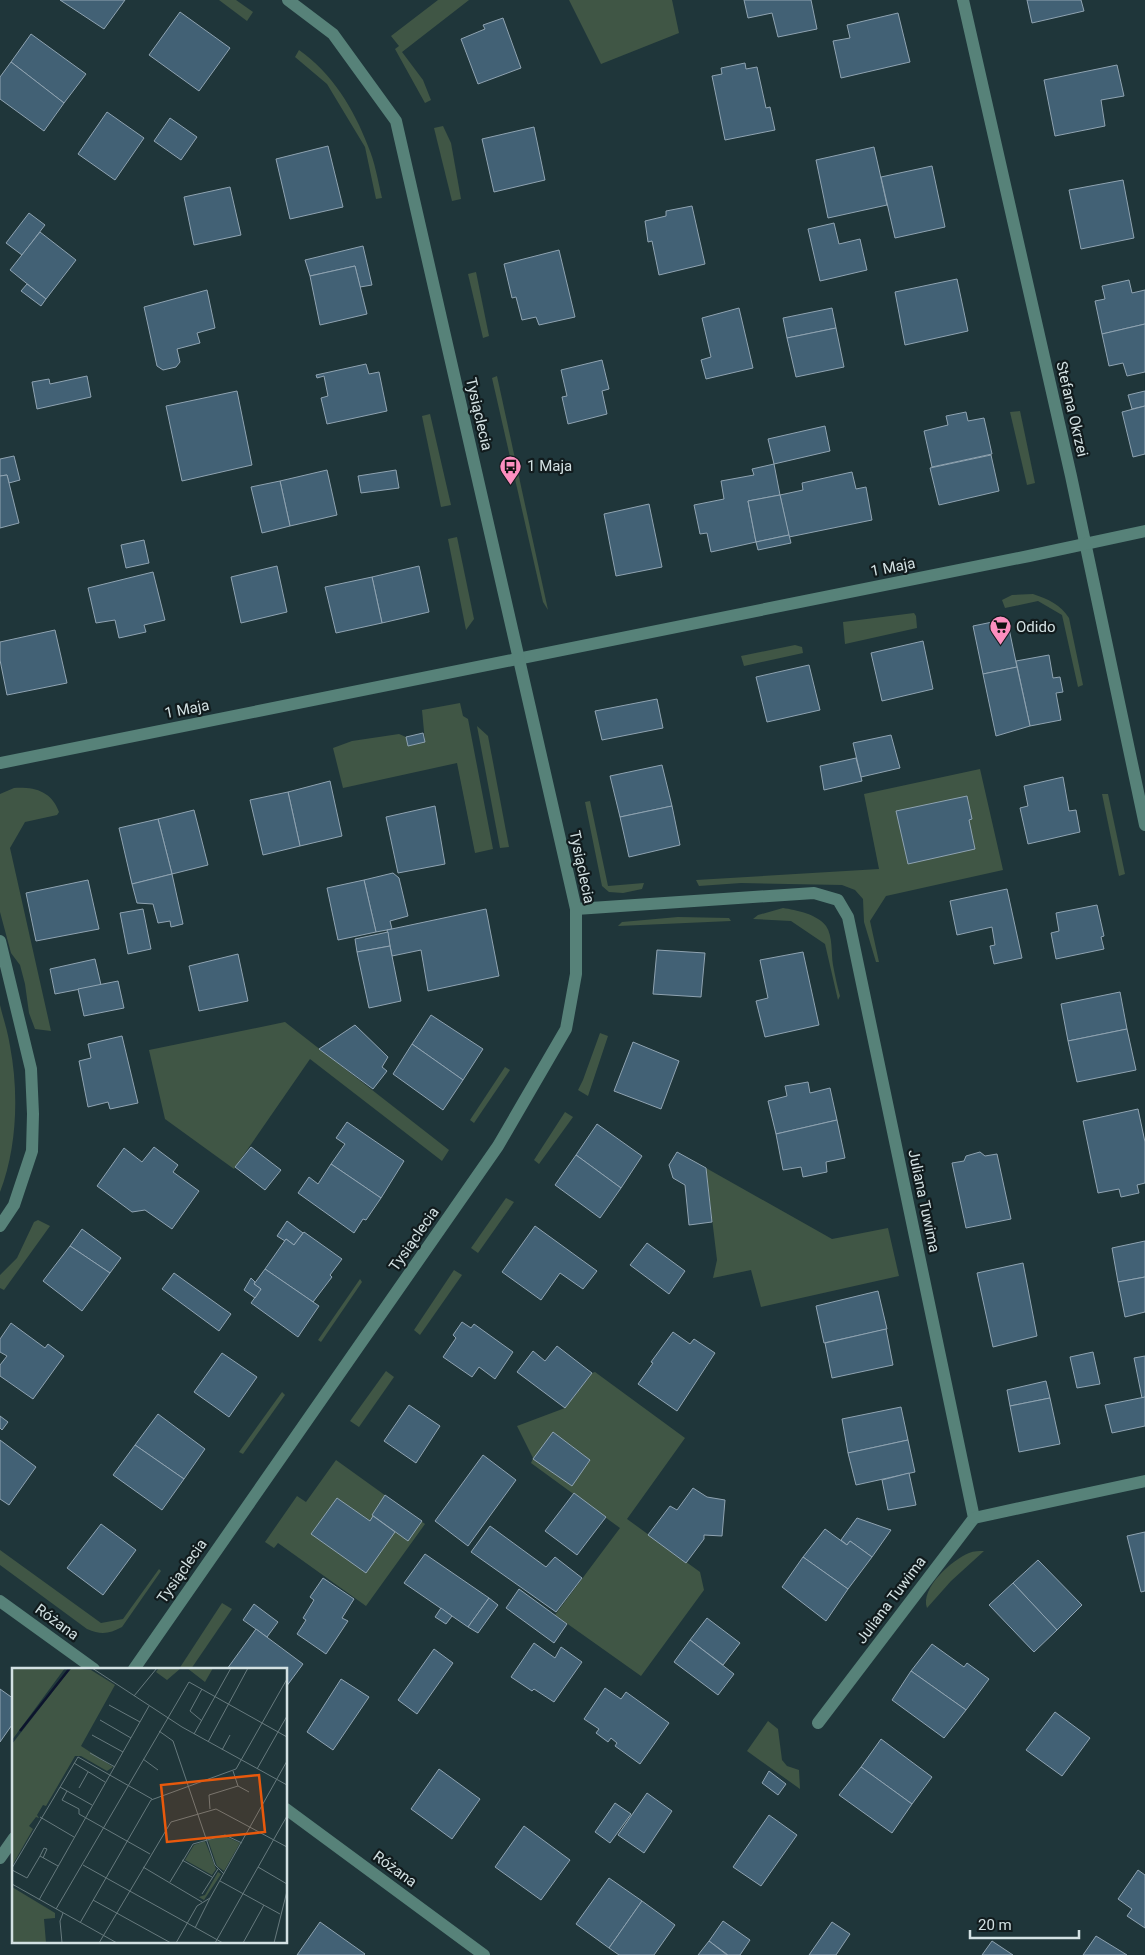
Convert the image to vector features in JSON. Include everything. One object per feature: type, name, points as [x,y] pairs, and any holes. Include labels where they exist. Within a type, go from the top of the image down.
[{"type":"street","name":"Tysiąclecia","points":[[135,1668],[487,1162],[508,1129],[566,1029],[576,974],[576,909],[396,121],[333,34],[288,0]]},
{"type":"street","name":"Stefana Okrzei","points":[[963,0],[1086,544],[1145,825]]},
{"type":"street","name":"1 Maja","points":[[0,763],[519,660],[1086,544],[1145,530]]},
{"type":"street","name":"Juliana Tuwima","points":[[576,909],[814,893],[838,900],[848,916],[974,1518],[818,1723]]},
{"type":"street","points":[[0,941],[31,1069],[33,1114],[32,1151],[14,1206],[0,1226]]},
{"type":"street","points":[[974,1518],[1145,1482]]},
{"type":"street","name":"Różana","points":[[0,1601],[93,1668]]},
{"type":"street","name":"Różana","points":[[288,1810],[484,1955]]},
{"type":"street","points":[[0,1858],[12,1841]]},
{"type":"green space","points":[[219,0],[236,0],[253,12],[247,21]]},
{"type":"green space","points":[[438,0],[469,0],[402,52],[423,80],[431,100],[425,103],[395,49],[399,46],[391,36]]},
{"type":"green space","points":[[569,0],[672,0],[679,33],[601,64]]},
{"type":"green space","points":[[299,50],[311,59],[332,81],[349,105],[370,152],[382,198],[376,199],[365,147],[327,84],[295,57]]},
{"type":"green space","points":[[443,126],[451,143],[461,199],[452,201],[434,128]]},
{"type":"green space","points":[[476,272],[489,336],[483,338],[468,274]]},
{"type":"green space","points":[[497,376],[548,610],[543,602],[492,378]]},
{"type":"green space","points":[[1020,411],[1035,483],[1027,485],[1010,412]]},
{"type":"green space","points":[[430,414],[451,505],[441,507],[422,416]]},
{"type":"green space","points":[[457,537],[474,619],[466,630],[448,539]]},
{"type":"green space","points":[[1033,594],[1054,603],[1069,618],[1083,685],[1078,687],[1062,615],[1038,601],[1005,608],[1002,600],[1012,595]]},
{"type":"green space","points":[[914,613],[917,628],[845,644],[843,622]]},
{"type":"green space","points":[[795,645],[802,647],[803,653],[744,666],[741,656]]},
{"type":"green space","points":[[460,703],[463,716],[468,719],[493,849],[475,853],[457,763],[343,788],[333,748],[352,741],[399,734],[406,737],[408,746],[425,742],[422,710]]},
{"type":"green space","points":[[477,726],[488,736],[509,847],[500,848]]},
{"type":"green space","points":[[980,769],[1003,870],[886,896],[870,921],[879,962],[876,962],[864,922],[863,899],[855,890],[842,885],[741,883],[699,886],[696,880],[879,869],[864,794]]},
{"type":"green space","points":[[14,788],[29,788],[47,795],[52,799],[59,812],[57,815],[25,822],[10,848],[51,1031],[35,1029],[29,1013],[20,965],[11,953],[0,912],[0,794]]},
{"type":"green space","points":[[1102,794],[1108,794],[1125,874],[1119,876]]},
{"type":"green space","points":[[590,801],[608,886],[644,883],[642,889],[623,893],[609,892],[602,886],[585,802]]},
{"type":"green space","points":[[783,908],[800,911],[817,918],[826,926],[831,940],[833,965],[840,996],[838,1000],[825,944],[791,921],[753,919],[758,915]]},
{"type":"green space","points":[[678,917],[729,918],[731,921],[618,926],[622,922]]},
{"type":"green space","points":[[0,1005],[13,1064],[15,1120],[10,1157],[0,1192]]},
{"type":"green space","points":[[285,1022],[449,1150],[442,1161],[310,1059],[234,1169],[165,1119],[149,1050]]},
{"type":"green space","points":[[600,1033],[608,1036],[588,1096],[578,1090]]},
{"type":"green space","points":[[505,1067],[510,1070],[474,1123],[470,1120]]},
{"type":"green space","points":[[565,1112],[573,1117],[539,1164],[534,1160]]},
{"type":"green space","points":[[706,1168],[832,1239],[888,1228],[899,1276],[761,1307],[751,1270],[713,1278],[717,1260]]},
{"type":"green space","points":[[506,1198],[514,1202],[478,1253],[471,1248]]},
{"type":"green space","points":[[38,1220],[50,1226],[4,1290],[0,1288],[0,1275],[17,1258],[34,1222]]},
{"type":"green space","points":[[454,1270],[462,1275],[420,1335],[414,1330]]},
{"type":"green space","points":[[360,1279],[362,1282],[321,1342],[318,1340]]},
{"type":"green space","points":[[386,1371],[394,1377],[359,1427],[350,1421]]},
{"type":"green space","points":[[595,1372],[685,1438],[627,1519],[700,1572],[704,1590],[641,1676],[555,1615],[620,1528],[531,1463],[533,1458],[517,1426],[565,1408],[592,1373]]},
{"type":"green space","points":[[282,1392],[285,1395],[243,1454],[239,1452]]},
{"type":"green space","points":[[336,1460],[425,1524],[366,1606],[278,1543],[274,1548],[265,1542],[297,1496],[306,1502]]},
{"type":"green space","points":[[0,1550],[101,1623],[123,1619],[159,1569],[161,1571],[122,1627],[101,1633],[87,1629],[0,1565]]},
{"type":"green space","points":[[984,1551],[951,1581],[927,1608],[928,1592],[946,1568],[969,1553]]},
{"type":"green space","points":[[222,1603],[232,1609],[192,1668],[180,1668]]},
{"type":"green space","points":[[768,1721],[778,1729],[782,1760],[787,1766],[799,1770],[800,1789],[747,1751]]},
{"type":"building","points":[[60,0],[125,0],[104,29]]},
{"type":"building","points":[[744,0],[811,0],[817,29],[778,37],[772,13],[748,18]]},
{"type":"building","points":[[1027,0],[1081,0],[1084,11],[1032,23]]},
{"type":"building","points":[[180,12],[230,48],[199,91],[149,55]]},
{"type":"building","points":[[898,13],[910,62],[841,78],[833,41],[850,38],[847,25]]},
{"type":"building","points":[[503,18],[521,68],[478,84],[461,39],[485,29],[483,25]]},
{"type":"building","points":[[31,34],[86,74],[64,103],[11,62]]},
{"type":"building","points":[[11,62],[64,103],[44,131],[0,99],[0,77]]},
{"type":"building","points":[[745,63],[746,69],[757,67],[766,108],[770,107],[775,130],[725,140],[712,76],[722,74],[721,68]]},
{"type":"building","points":[[1117,65],[1124,96],[1101,100],[1105,126],[1055,136],[1044,80]]},
{"type":"building","points":[[107,112],[144,138],[115,180],[78,154]]},
{"type":"building","points":[[170,118],[197,137],[181,160],[154,141]]},
{"type":"building","points":[[534,127],[545,180],[494,192],[482,139]]},
{"type":"building","points":[[328,146],[343,207],[290,219],[276,159]]},
{"type":"building","points":[[874,147],[887,205],[828,218],[816,160]]},
{"type":"building","points":[[932,166],[945,227],[895,238],[881,177]]},
{"type":"building","points":[[1123,180],[1134,238],[1081,249],[1069,190]]},
{"type":"building","points":[[230,187],[241,235],[194,245],[184,197]]},
{"type":"building","points":[[692,206],[705,264],[659,275],[652,241],[648,242],[645,221],[666,216],[666,211]]},
{"type":"building","points":[[29,213],[45,225],[22,255],[6,243]]},
{"type":"building","points":[[834,223],[839,244],[860,239],[867,270],[820,281],[808,229]]},
{"type":"building","points":[[40,232],[76,260],[46,299],[10,270]]},
{"type":"building","points":[[363,246],[372,285],[360,287],[355,266],[310,276],[305,260]]},
{"type":"building","points":[[559,250],[575,317],[539,325],[536,317],[522,320],[516,297],[512,298],[504,264]]},
{"type":"building","points":[[355,266],[367,314],[320,325],[310,276]]},
{"type":"building","points":[[957,279],[968,331],[905,345],[895,292]]},
{"type":"building","points":[[1129,280],[1132,293],[1145,290],[1145,324],[1102,334],[1095,301],[1105,299],[1102,286]]},
{"type":"building","points":[[27,284],[46,299],[41,306],[21,291]]},
{"type":"building","points":[[207,290],[215,328],[197,333],[200,343],[177,349],[180,362],[176,367],[163,370],[157,366],[144,307]]},
{"type":"building","points":[[739,308],[753,368],[706,379],[701,360],[711,357],[702,318]]},
{"type":"building","points":[[832,308],[836,328],[787,338],[783,318]]},
{"type":"building","points":[[1145,324],[1145,372],[1127,376],[1123,363],[1109,366],[1102,334]]},
{"type":"building","points":[[836,328],[844,367],[796,377],[787,338]]},
{"type":"building","points":[[602,360],[609,389],[602,391],[607,414],[568,424],[562,397],[567,396],[561,370]]},
{"type":"building","points":[[366,364],[369,374],[379,372],[387,411],[327,424],[321,398],[328,396],[324,376],[317,378],[316,375]]},
{"type":"building","points":[[87,376],[91,397],[37,409],[32,382],[49,379],[50,384]]},
{"type":"building","points":[[237,391],[252,465],[182,481],[166,406]]},
{"type":"building","points":[[1145,391],[1145,406],[1132,409],[1128,395]]},
{"type":"building","points":[[1145,406],[1145,454],[1133,457],[1122,412]]},
{"type":"building","points":[[966,412],[968,421],[984,418],[992,454],[932,467],[924,431],[948,425],[946,416]]},
{"type":"building","points":[[825,426],[830,451],[774,464],[768,439]]},
{"type":"building","points":[[991,455],[999,491],[939,505],[930,468]]},
{"type":"building","points":[[14,456],[20,480],[9,483],[7,475],[0,476],[0,459]]},
{"type":"building","points":[[774,464],[780,495],[748,501],[756,542],[711,552],[707,533],[700,534],[694,505],[724,499],[721,481],[754,475],[752,469]]},
{"type":"building","points":[[327,470],[337,515],[290,526],[280,481]]},
{"type":"building","points":[[396,470],[399,488],[361,493],[358,476]]},
{"type":"building","points":[[852,472],[856,489],[866,487],[872,520],[789,537],[780,495],[803,490],[802,483]]},
{"type":"building","points":[[7,475],[19,523],[0,528],[0,476]]},
{"type":"building","points":[[280,481],[290,526],[262,533],[251,487]]},
{"type":"building","points":[[780,495],[789,535],[756,542],[748,501]]},
{"type":"building","points":[[649,504],[662,567],[616,576],[604,514]]},
{"type":"building","points":[[789,535],[791,543],[758,550],[756,542]]},
{"type":"building","points":[[144,540],[149,563],[126,568],[121,545]]},
{"type":"building","points":[[277,566],[287,612],[241,623],[231,577]]},
{"type":"building","points":[[419,566],[429,612],[382,623],[372,577]]},
{"type":"building","points":[[153,572],[165,620],[144,625],[146,632],[119,638],[115,620],[96,623],[88,588]]},
{"type":"building","points":[[372,577],[382,623],[336,633],[325,587]]},
{"type":"building","points":[[1007,619],[1017,667],[983,674],[973,626]]},
{"type":"building","points":[[55,630],[67,683],[7,695],[0,660],[0,642]]},
{"type":"building","points":[[923,641],[933,689],[882,701],[871,653]]},
{"type":"building","points":[[1049,655],[1053,678],[1060,677],[1063,692],[1056,693],[1061,720],[1030,726],[1016,661]]},
{"type":"building","points":[[809,665],[820,710],[767,722],[756,677]]},
{"type":"building","points":[[1017,667],[1030,726],[996,736],[983,674]]},
{"type":"building","points":[[657,699],[663,728],[602,740],[595,711]]},
{"type":"building","points":[[423,733],[425,742],[408,746],[406,737]]},
{"type":"building","points":[[891,735],[900,768],[861,777],[853,743]]},
{"type":"building","points":[[856,758],[862,781],[824,790],[820,766]]},
{"type":"building","points":[[662,765],[672,806],[620,817],[610,776]]},
{"type":"building","points":[[1063,777],[1069,811],[1076,810],[1080,832],[1028,844],[1020,808],[1028,806],[1024,786]]},
{"type":"building","points":[[330,781],[342,836],[300,846],[288,792]]},
{"type":"building","points":[[288,792],[300,846],[263,855],[250,800]]},
{"type":"building","points":[[967,796],[972,819],[969,820],[975,849],[908,864],[896,811]]},
{"type":"building","points":[[435,806],[445,864],[398,873],[386,817]]},
{"type":"building","points":[[672,806],[680,845],[629,857],[620,817]]},
{"type":"building","points":[[194,810],[208,865],[172,874],[158,819]]},
{"type":"building","points":[[158,819],[172,874],[132,884],[119,828]]},
{"type":"building","points":[[393,873],[399,878],[408,916],[390,921],[392,929],[376,932],[364,880]]},
{"type":"building","points":[[172,874],[183,924],[171,927],[170,921],[158,923],[153,904],[137,903],[132,884]]},
{"type":"building","points":[[88,880],[99,929],[36,941],[26,893]]},
{"type":"building","points":[[364,880],[376,932],[338,940],[327,888]]},
{"type":"building","points":[[1007,889],[1022,958],[994,964],[990,946],[995,945],[992,927],[957,935],[950,901]]},
{"type":"building","points":[[1097,905],[1104,936],[1101,937],[1104,949],[1056,959],[1051,933],[1059,931],[1056,913]]},
{"type":"building","points":[[143,909],[151,949],[128,954],[120,913]]},
{"type":"building","points":[[486,909],[499,976],[428,991],[421,950],[392,956],[387,930]]},
{"type":"building","points":[[388,932],[390,946],[357,952],[355,939]]},
{"type":"building","points":[[390,946],[401,1001],[369,1008],[357,952]]},
{"type":"building","points":[[657,950],[705,953],[701,997],[653,994]]},
{"type":"building","points":[[803,952],[819,1025],[765,1037],[756,1001],[768,998],[760,960]]},
{"type":"building","points":[[238,954],[248,1001],[199,1011],[189,966]]},
{"type":"building","points":[[95,959],[101,985],[55,994],[50,969]]},
{"type":"building","points":[[118,981],[124,1008],[84,1016],[78,989]]},
{"type":"building","points":[[1120,992],[1127,1029],[1068,1041],[1061,1004]]},
{"type":"building","points":[[431,1015],[483,1049],[463,1080],[412,1044]]},
{"type":"building","points":[[355,1025],[388,1057],[382,1067],[387,1071],[373,1089],[319,1049]]},
{"type":"building","points":[[1127,1029],[1136,1070],[1077,1082],[1068,1041]]},
{"type":"building","points":[[122,1036],[138,1103],[110,1109],[108,1102],[88,1107],[79,1061],[91,1058],[88,1044]]},
{"type":"building","points":[[633,1042],[679,1061],[661,1109],[614,1091]]},
{"type":"building","points":[[412,1044],[463,1080],[443,1110],[393,1074]]},
{"type":"building","points":[[808,1082],[810,1093],[830,1088],[837,1120],[776,1134],[768,1101],[787,1096],[785,1086]]},
{"type":"building","points":[[1138,1109],[1145,1142],[1145,1183],[1137,1185],[1139,1193],[1121,1197],[1119,1189],[1098,1193],[1083,1121]]},
{"type":"building","points":[[837,1120],[845,1158],[826,1162],[827,1172],[803,1177],[801,1167],[783,1170],[776,1134]]},
{"type":"building","points":[[347,1122],[404,1161],[381,1198],[331,1164],[345,1144],[336,1138]]},
{"type":"building","points":[[597,1124],[642,1156],[621,1188],[576,1155]]},
{"type":"building","points":[[154,1147],[178,1165],[173,1172],[199,1191],[172,1229],[145,1210],[132,1212],[97,1186],[124,1148],[142,1162]]},
{"type":"building","points":[[251,1147],[281,1170],[265,1190],[235,1167]]},
{"type":"building","points":[[677,1152],[706,1168],[712,1222],[689,1225],[685,1185],[673,1178],[669,1165]]},
{"type":"building","points":[[980,1152],[985,1156],[997,1154],[1011,1219],[966,1228],[952,1163],[964,1161],[966,1156]]},
{"type":"building","points":[[576,1155],[621,1188],[600,1218],[555,1185]]},
{"type":"building","points":[[331,1164],[381,1198],[366,1220],[363,1219],[354,1233],[298,1193],[309,1177],[318,1184]]},
{"type":"building","points":[[287,1221],[303,1233],[294,1245],[286,1239],[285,1241],[277,1236]]},
{"type":"building","points":[[535,1226],[597,1271],[583,1289],[560,1273],[541,1300],[502,1272]]},
{"type":"building","points":[[82,1229],[121,1258],[110,1273],[70,1246]]},
{"type":"building","points":[[304,1232],[342,1259],[330,1275],[332,1277],[313,1302],[265,1269],[286,1239],[294,1245]]},
{"type":"building","points":[[1145,1241],[1145,1277],[1118,1282],[1112,1248]]},
{"type":"building","points":[[647,1243],[685,1271],[669,1294],[630,1265]]},
{"type":"building","points":[[70,1246],[110,1273],[82,1311],[43,1281]]},
{"type":"building","points":[[1023,1263],[1037,1336],[993,1347],[977,1273]]},
{"type":"building","points":[[265,1269],[319,1306],[298,1337],[251,1303],[261,1289],[254,1284]]},
{"type":"building","points":[[174,1273],[231,1314],[219,1331],[162,1289]]},
{"type":"building","points":[[1145,1277],[1145,1312],[1125,1317],[1118,1282]]},
{"type":"building","points":[[251,1278],[255,1282],[254,1284],[261,1289],[255,1298],[244,1290]]},
{"type":"building","points":[[878,1291],[887,1329],[824,1343],[816,1306]]},
{"type":"building","points":[[462,1322],[471,1328],[474,1324],[513,1352],[495,1379],[479,1367],[472,1377],[443,1357],[456,1338],[453,1335]]},
{"type":"building","points":[[11,1323],[45,1348],[48,1344],[64,1356],[33,1399],[0,1376],[0,1365],[7,1356],[0,1352],[0,1339]]},
{"type":"building","points":[[886,1329],[893,1365],[832,1378],[825,1343]]},
{"type":"building","points":[[673,1332],[690,1344],[694,1339],[715,1353],[677,1411],[638,1384]]},
{"type":"building","points":[[557,1346],[592,1373],[565,1408],[517,1372],[533,1351],[545,1361]]},
{"type":"building","points":[[1093,1352],[1100,1384],[1077,1388],[1070,1357]]},
{"type":"building","points":[[222,1353],[257,1377],[229,1417],[194,1392]]},
{"type":"building","points":[[1145,1356],[1145,1397],[1142,1398],[1134,1358]]},
{"type":"building","points":[[1046,1381],[1050,1398],[1010,1406],[1007,1390]]},
{"type":"building","points":[[1145,1397],[1145,1426],[1112,1433],[1105,1405]]},
{"type":"building","points":[[1050,1398],[1060,1444],[1019,1452],[1010,1406]]},
{"type":"building","points":[[409,1405],[440,1426],[416,1463],[384,1441]]},
{"type":"building","points":[[901,1407],[908,1440],[848,1453],[842,1419]]},
{"type":"building","points":[[158,1414],[205,1449],[184,1479],[135,1445]]},
{"type":"building","points":[[0,1416],[8,1422],[2,1430],[0,1428]]},
{"type":"building","points":[[553,1432],[590,1460],[572,1486],[533,1459]]},
{"type":"building","points":[[0,1440],[36,1467],[9,1505],[0,1499]]},
{"type":"building","points":[[908,1440],[915,1472],[856,1485],[848,1453]]},
{"type":"building","points":[[135,1445],[184,1479],[162,1510],[113,1475]]},
{"type":"building","points":[[483,1455],[516,1480],[468,1546],[435,1521]]},
{"type":"building","points":[[909,1473],[916,1505],[888,1510],[882,1480]]},
{"type":"building","points":[[693,1488],[707,1497],[725,1500],[722,1536],[704,1535],[704,1539],[686,1563],[648,1535],[670,1506],[677,1510]]},
{"type":"building","points":[[574,1493],[606,1517],[577,1555],[545,1531]]},
{"type":"building","points":[[385,1495],[422,1521],[408,1541],[372,1515]]},
{"type":"building","points":[[337,1498],[370,1521],[373,1516],[395,1532],[366,1573],[311,1534]]},
{"type":"building","points":[[857,1518],[891,1530],[872,1557],[850,1541],[847,1545],[841,1540]]},
{"type":"building","points":[[101,1524],[136,1550],[103,1595],[67,1568]]},
{"type":"building","points":[[490,1526],[546,1567],[555,1557],[582,1578],[556,1612],[471,1552]]},
{"type":"building","points":[[825,1529],[847,1545],[850,1541],[872,1557],[848,1589],[803,1557]]},
{"type":"building","points":[[1145,1532],[1145,1591],[1141,1592],[1127,1536]]},
{"type":"building","points":[[425,1554],[489,1598],[468,1627],[404,1583]]},
{"type":"building","points":[[803,1557],[848,1589],[826,1621],[782,1587]]},
{"type":"building","points":[[1038,1560],[1082,1605],[1057,1630],[1013,1583]]},
{"type":"building","points":[[323,1578],[354,1599],[342,1618],[348,1621],[326,1654],[297,1634],[306,1620],[303,1618],[314,1600],[310,1597]]},
{"type":"building","points":[[1013,1583],[1057,1630],[1034,1652],[989,1605]]},
{"type":"building","points":[[519,1589],[567,1624],[554,1643],[506,1608]]},
{"type":"building","points":[[489,1598],[498,1605],[478,1633],[468,1627]]},
{"type":"building","points":[[254,1604],[278,1622],[267,1637],[243,1620]]},
{"type":"building","points":[[441,1608],[452,1616],[446,1624],[435,1617]]},
{"type":"building","points":[[707,1618],[740,1643],[723,1665],[690,1640]]},
{"type":"building","points":[[256,1629],[303,1664],[288,1684],[288,1668],[228,1668]]},
{"type":"building","points":[[690,1640],[734,1674],[718,1695],[674,1662]]},
{"type":"building","points":[[534,1643],[555,1658],[561,1647],[582,1662],[554,1702],[534,1689],[532,1691],[511,1677]]},
{"type":"building","points":[[932,1644],[964,1667],[967,1663],[989,1679],[966,1710],[911,1671]]},
{"type":"building","points":[[434,1649],[453,1663],[417,1714],[398,1700]]},
{"type":"building","points":[[911,1671],[966,1710],[944,1738],[892,1700]]},
{"type":"building","points":[[341,1679],[369,1697],[333,1750],[307,1732]]},
{"type":"building","points":[[605,1688],[621,1699],[626,1692],[669,1723],[640,1764],[615,1746],[617,1743],[611,1738],[608,1742],[596,1733],[599,1729],[584,1719]]},
{"type":"building","points":[[0,1689],[12,1698],[12,1725],[0,1742]]},
{"type":"building","points":[[1055,1712],[1090,1738],[1062,1776],[1026,1750]]},
{"type":"building","points":[[881,1739],[932,1777],[912,1804],[861,1767]]},
{"type":"building","points":[[861,1767],[912,1804],[892,1833],[839,1795]]},
{"type":"building","points":[[439,1769],[480,1799],[452,1839],[411,1809]]},
{"type":"building","points":[[769,1771],[786,1784],[778,1795],[762,1783]]},
{"type":"building","points":[[647,1793],[672,1811],[644,1853],[618,1835]]},
{"type":"building","points":[[615,1803],[631,1814],[610,1843],[595,1832]]},
{"type":"building","points":[[769,1815],[797,1835],[761,1886],[733,1867]]},
{"type":"building","points":[[524,1826],[570,1860],[541,1900],[495,1867]]},
{"type":"building","points":[[1138,1870],[1145,1875],[1145,1928],[1127,1916],[1132,1909],[1118,1899]]},
{"type":"building","points":[[609,1878],[642,1901],[609,1948],[576,1924]]},
{"type":"building","points":[[642,1901],[675,1925],[654,1955],[619,1955],[609,1948]]},
{"type":"building","points":[[723,1921],[750,1940],[740,1955],[728,1955],[709,1941]]},
{"type":"building","points":[[320,1922],[365,1954],[297,1955]]},
{"type":"building","points":[[832,1922],[850,1934],[836,1955],[809,1955]]},
{"type":"building","points":[[1096,1936],[1127,1955],[1083,1955]]},
{"type":"building","points":[[709,1941],[727,1955],[698,1955]]},
{"type":"building","points":[[992,1941],[1013,1955],[982,1955]]},
{"type":"place","name":"1 Maja","points":[[511,485]]},
{"type":"place","name":"Odido","points":[[1000,646]]}]
